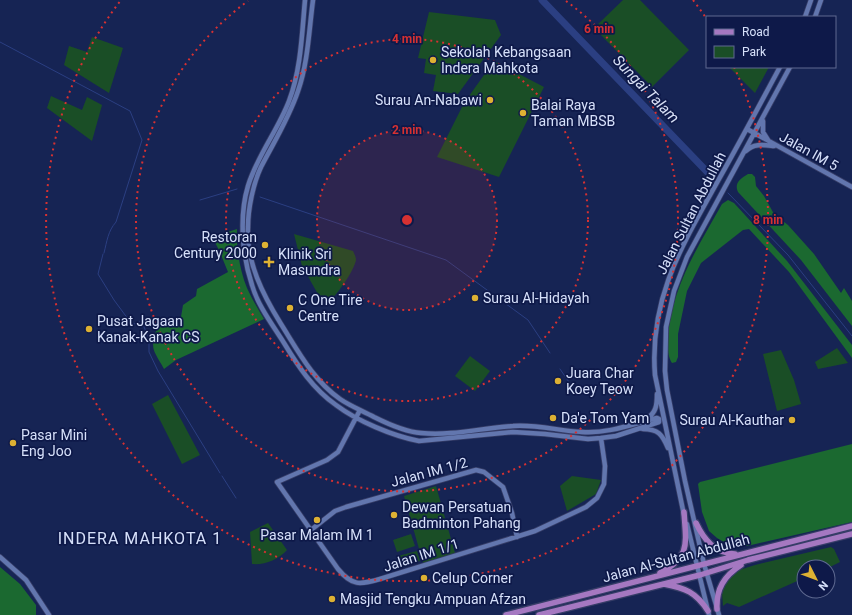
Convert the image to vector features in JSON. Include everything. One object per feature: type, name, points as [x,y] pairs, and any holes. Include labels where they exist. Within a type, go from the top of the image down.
[{"type":"main road","points":[[634,581],[660,573],[678,561],[683,554],[686,543],[684,512]]},
{"type":"main road","points":[[696,523],[701,534],[713,547],[729,553],[738,554],[746,552]]},
{"type":"main road","name":"Jalan Al-Sultan Abdullah","points":[[506,615],[746,552],[852,526]]},
{"type":"main road","name":"Jalan Al-Sultan Abdullah","points":[[539,615],[700,575],[748,560],[852,534]]},
{"type":"main road","points":[[718,612],[717,600],[721,583],[733,570],[748,560]]},
{"type":"main road","points":[[661,584],[685,589],[694,594],[702,602],[708,613]]},
{"type":"street","points":[[305,0],[294,88],[286,110],[266,147],[248,186],[242,227],[244,251],[252,285],[262,308],[304,374],[325,397],[336,406],[377,427],[407,439],[419,441],[513,432],[588,439],[602,438],[616,436],[640,428],[657,420],[593,432],[530,426],[514,426],[450,433],[420,433],[380,420],[341,399],[330,391],[310,369],[301,357],[269,304],[259,282],[252,264],[248,235],[248,216],[256,181],[261,168],[288,116],[299,90],[305,60],[312,0]]},
{"type":"street","points":[[805,16],[811,0]]},
{"type":"street","points":[[814,16],[821,0]]},
{"type":"street","name":"Jalan Sultan Abdullah","points":[[708,613],[684,512],[655,375],[655,337],[665,289],[678,256],[779,68]]},
{"type":"street","name":"Jalan Sultan Abdullah","points":[[718,612],[704,564],[696,523],[685,481],[667,390],[665,371],[666,327],[674,291],[687,257],[789,68]]},
{"type":"street","points":[[764,117],[763,132],[767,140],[770,142]]},
{"type":"street","name":"Jalan IM 5","points":[[746,129],[852,187]]},
{"type":"street","points":[[744,153],[753,146],[760,144],[776,146]]},
{"type":"street","points":[[725,168],[724,171],[727,175],[734,172]]},
{"type":"street","points":[[706,203],[716,190],[719,190],[720,192],[719,199]]},
{"type":"street","points":[[640,422],[652,415],[656,409],[657,401],[655,375]]},
{"type":"street","points":[[356,417],[360,410]]},
{"type":"street","name":"Jalan IM 1/1","points":[[356,417],[338,452],[327,460],[277,482],[342,574],[348,580],[358,584],[364,584],[535,532],[586,506],[597,498],[604,484],[606,475],[602,438]]},
{"type":"street","points":[[640,428],[651,429],[660,434],[666,442],[674,467]]},
{"type":"street","name":"Jalan IM 1/2","points":[[311,530],[335,511],[346,507],[476,470],[484,472],[504,489],[512,513],[517,537]]},
{"type":"street","points":[[0,557],[26,580],[49,615]]},
{"type":"green space","points":[[623,0],[640,0],[689,50],[652,87],[594,28]]},
{"type":"green space","name":"Sekolah Kebangsaan Indera Mahkota","points":[[429,12],[495,20],[501,35],[458,94],[433,91],[436,75],[424,73],[426,59],[418,58]]},
{"type":"green space","points":[[92,37],[123,48],[109,93],[64,65],[69,46],[87,52]]},
{"type":"green space","points":[[494,61],[544,87],[499,177],[437,157],[464,103]]},
{"type":"green space","points":[[730,68],[768,68],[755,93]]},
{"type":"green space","points":[[51,96],[82,110],[87,97],[102,105],[92,141],[47,108]]},
{"type":"green space","points":[[748,174],[752,174],[755,177],[756,186],[764,196],[774,214],[788,225],[814,254],[841,293],[844,288],[852,301],[852,326],[801,260],[738,192],[738,182]]},
{"type":"green space","points":[[728,200],[734,203],[787,261],[852,345],[852,358],[789,272],[749,229],[743,230],[701,263],[687,291],[678,334],[678,357],[676,362],[672,363],[669,354],[668,337],[674,301],[680,284],[704,235],[722,204]]},
{"type":"green space","points":[[237,229],[238,252],[242,274],[249,292],[264,319],[176,360],[164,369],[155,353],[153,344],[158,326],[171,323],[181,317],[183,305],[196,296],[197,289],[228,272],[212,237]]},
{"type":"green space","points":[[294,234],[353,251],[356,260],[352,271],[339,290],[326,304],[323,303],[302,266]]},
{"type":"green space","points":[[837,348],[848,363],[818,369],[815,362]]},
{"type":"green space","points":[[781,350],[794,380],[801,404],[777,411],[763,354]]},
{"type":"green space","points":[[470,356],[490,371],[475,391],[455,376]]},
{"type":"green space","points":[[168,395],[200,455],[182,464],[152,404]]},
{"type":"green space","points":[[852,444],[852,522],[747,546],[729,545],[709,531],[702,512],[698,484],[700,482]]},
{"type":"green space","points":[[572,476],[601,480],[596,494],[567,511],[560,486]]},
{"type":"green space","points":[[436,486],[455,553],[423,563],[404,496]]},
{"type":"green space","points":[[268,523],[287,550],[280,557],[271,561],[262,564],[252,564],[250,532]]},
{"type":"green space","points":[[411,534],[415,546],[397,552],[393,540]]},
{"type":"green space","points":[[831,547],[834,549],[840,562],[836,564],[836,559],[796,559],[796,582],[739,607],[727,603],[723,606],[722,594],[724,583],[736,571]]},
{"type":"green space","points":[[417,551],[420,561],[402,567],[398,556]]},
{"type":"green space","points":[[0,567],[20,584],[36,605],[36,615],[0,615]]},
{"type":"waterway","name":"Sungai Talam","points":[[542,0],[714,179]]},
{"type":"waterway","points":[[0,42],[130,111],[142,140],[116,222],[109,233],[104,253]]},
{"type":"waterway","points":[[200,200],[237,189]]},
{"type":"waterway","name":"Sungai Talam","points":[[728,193],[788,255],[852,336]]},
{"type":"waterway","points":[[260,197],[446,260],[528,320],[550,353]]},
{"type":"waterway","points":[[103,254],[98,274],[114,300],[131,323],[135,324],[142,320],[145,322],[144,327],[149,338],[149,352],[158,371],[220,473]]},
{"type":"waterway","points":[[560,369],[571,385]]},
{"type":"waterway","points":[[222,476],[236,498]]},
{"type":"place","name":"Sekolah Kebangsaan Indera Mahkota","points":[[433,60]]},
{"type":"place","name":"Surau An-Nabawi","points":[[490,100]]},
{"type":"place","name":"Balai Raya Taman MBSB","points":[[523,113]]},
{"type":"place","name":"Restoran Century 2000","points":[[265,245]]},
{"type":"place","name":"Klinik Sri Masundra","points":[[269,262]]},
{"type":"place","name":"Surau Al-Hidayah","points":[[475,298]]},
{"type":"place","name":"C One Tire Centre","points":[[290,308]]},
{"type":"place","name":"Pusat Jagaan Kanak-Kanak CS","points":[[89,329]]},
{"type":"place","name":"Juara Char Koey Teow","points":[[558,381]]},
{"type":"place","name":"Da'e Tom Yam","points":[[553,418]]},
{"type":"place","name":"Surau Al-Kauthar","points":[[792,420]]},
{"type":"place","name":"Pasar Mini Eng Joo","points":[[13,443]]},
{"type":"place","name":"Dewan Persatuan Badminton Pahang","points":[[394,515]]},
{"type":"place","name":"Pasar Malam IM 1","points":[[317,520]]},
{"type":"place","name":"Celup Corner","points":[[424,578]]},
{"type":"place","name":"Masjid Tengku Ampuan Afzan","points":[[332,599]]},
{"type":"district","name":"INDERA MAHKOTA 1","points":[[140,538]]}]
